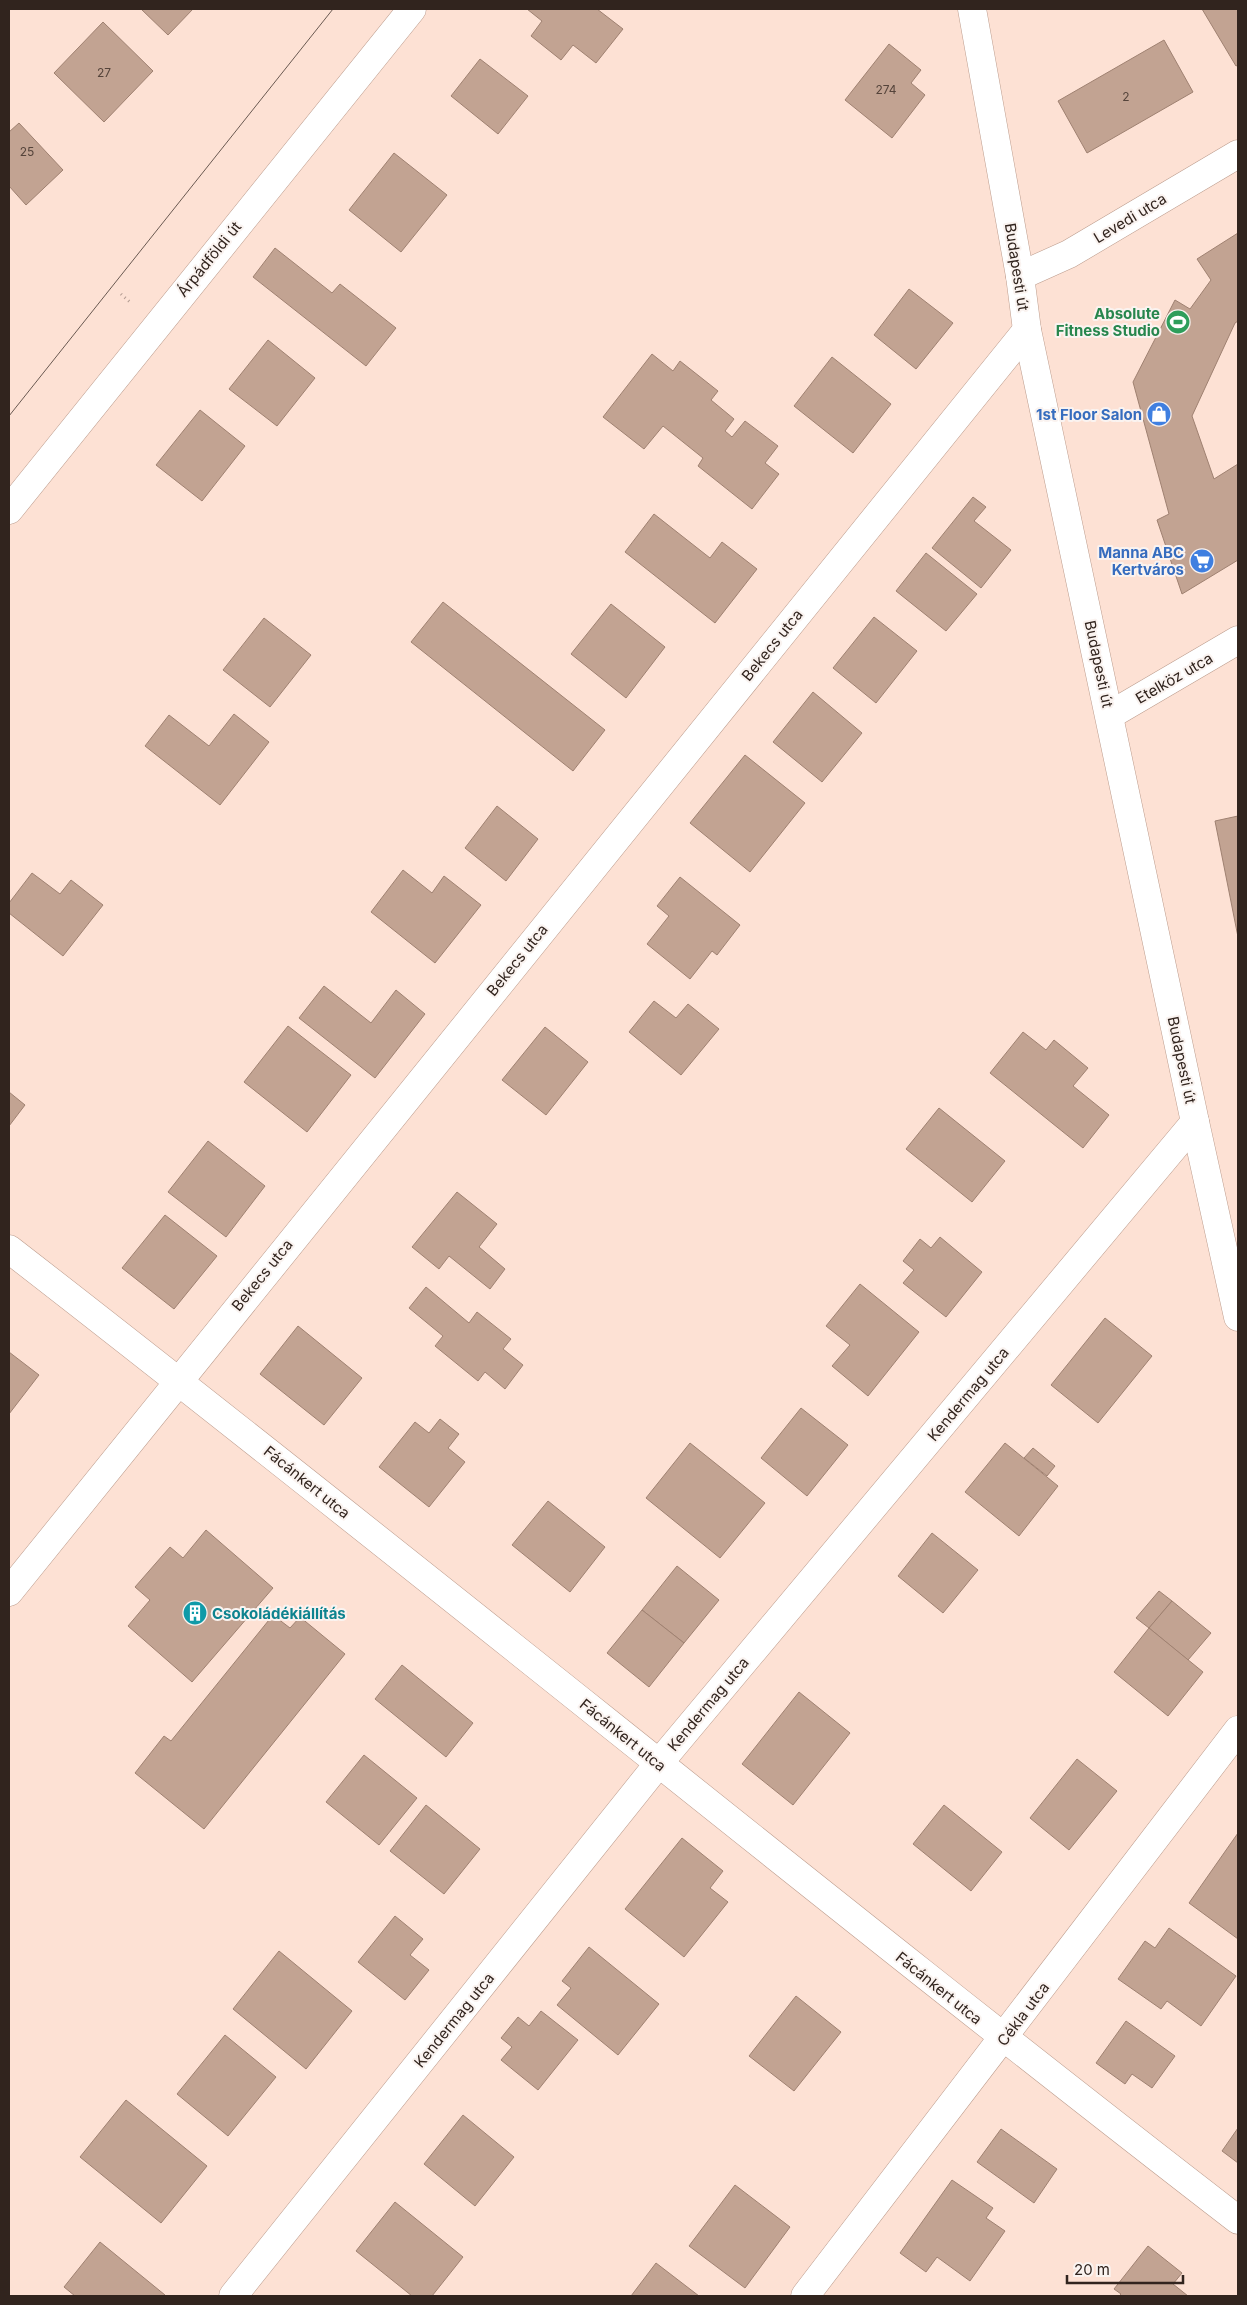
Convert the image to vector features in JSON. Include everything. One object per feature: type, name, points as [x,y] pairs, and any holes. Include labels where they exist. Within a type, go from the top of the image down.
[{"type":"street","name":"Árpádföldi út","points":[[9,510],[412,9]]},
{"type":"street","name":"Budapesti út","points":[[972,9],[1020,276],[1027,330],[1195,1122],[1234,1269],[1238,1317]]},
{"type":"street","name":"Levedi utca","points":[[1020,276],[1069,254],[1238,154]]},
{"type":"street","name":"Bekecs utca","points":[[9,1592],[178,1380],[1027,330]]},
{"type":"street","name":"Etelköz utca","points":[[1110,715],[1238,640]]},
{"type":"street","name":"Kendermag utca","points":[[233,2296],[659,1763],[1195,1122]]},
{"type":"street","name":"Fácánkert utca","points":[[9,1249],[178,1380],[1004,2039],[1238,2220]]},
{"type":"street","name":"Cékla utca","points":[[805,2296],[1004,2039],[1238,1730]]},
{"type":"building","points":[[141,9],[193,9],[168,35]]},
{"type":"building","points":[[527,9],[597,9],[623,29],[596,63],[573,45],[561,60],[531,36],[542,21]]},
{"type":"building","points":[[1202,9],[1238,9],[1238,65],[1236,66]]},
{"type":"building","points":[[103,22],[153,71],[104,122],[54,73]]},
{"type":"building","points":[[1164,40],[1193,92],[1087,153],[1058,101]]},
{"type":"building","points":[[889,44],[921,70],[911,83],[925,95],[892,138],[845,100]]},
{"type":"building","points":[[480,59],[528,96],[498,134],[451,96]]},
{"type":"building","points":[[19,123],[63,170],[26,205],[9,186],[9,132]]},
{"type":"building","points":[[394,153],[447,195],[401,252],[349,210]]},
{"type":"building","points":[[1238,233],[1238,321],[1235,323],[1192,416],[1214,479],[1238,464],[1238,560],[1182,594],[1157,520],[1169,514],[1133,382],[1175,300],[1190,309],[1211,280],[1197,259]]},
{"type":"building","points":[[275,248],[332,293],[340,284],[396,328],[366,366],[253,277]]},
{"type":"building","points":[[909,289],[953,323],[916,369],[874,335]]},
{"type":"building","points":[[268,340],[315,378],[277,426],[229,389]]},
{"type":"building","points":[[652,354],[673,371],[680,361],[718,391],[711,400],[734,419],[725,431],[732,437],[745,421],[778,446],[765,463],[779,474],[752,509],[698,466],[703,458],[663,426],[644,449],[603,417]]},
{"type":"building","points":[[832,357],[891,404],[853,453],[794,406]]},
{"type":"building","points":[[200,410],[245,446],[202,501],[156,465]]},
{"type":"building","points":[[973,497],[986,507],[974,521],[1011,550],[981,588],[932,548]]},
{"type":"building","points":[[654,514],[710,558],[722,542],[757,569],[715,623],[625,552]]},
{"type":"building","points":[[926,553],[977,594],[946,631],[896,591]]},
{"type":"building","points":[[443,602],[605,730],[573,771],[411,642]]},
{"type":"building","points":[[611,604],[665,647],[626,698],[571,654]]},
{"type":"building","points":[[874,617],[917,651],[876,703],[833,668]]},
{"type":"building","points":[[264,618],[311,655],[270,707],[223,670]]},
{"type":"building","points":[[813,692],[862,733],[822,782],[773,742]]},
{"type":"building","points":[[234,714],[269,742],[220,805],[145,746],[169,715],[209,746]]},
{"type":"building","points":[[745,755],[805,803],[750,872],[690,823]]},
{"type":"building","points":[[497,806],[538,839],[506,881],[465,848]]},
{"type":"building","points":[[1238,816],[1238,937],[1215,821]]},
{"type":"building","points":[[403,870],[432,893],[444,876],[481,905],[435,963],[371,912]]},
{"type":"building","points":[[32,873],[60,894],[71,880],[103,905],[63,956],[9,913],[9,903]]},
{"type":"building","points":[[680,877],[740,925],[717,955],[712,951],[690,979],[647,944],[669,916],[657,906]]},
{"type":"building","points":[[324,986],[371,1023],[396,990],[425,1014],[375,1078],[299,1018]]},
{"type":"building","points":[[654,1001],[676,1018],[688,1004],[719,1029],[681,1075],[629,1032]]},
{"type":"building","points":[[288,1026],[351,1075],[307,1132],[244,1082]]},
{"type":"building","points":[[545,1027],[588,1062],[546,1115],[502,1080]]},
{"type":"building","points":[[1023,1032],[1046,1050],[1054,1040],[1088,1068],[1073,1086],[1109,1115],[1083,1148],[990,1073]]},
{"type":"building","points":[[9,1092],[25,1105],[9,1126]]},
{"type":"building","points":[[939,1108],[1005,1161],[972,1202],[906,1149]]},
{"type":"building","points":[[208,1141],[265,1186],[226,1237],[168,1192]]},
{"type":"building","points":[[457,1192],[497,1224],[479,1247],[505,1269],[490,1289],[449,1256],[439,1269],[412,1247]]},
{"type":"building","points":[[165,1215],[217,1256],[174,1309],[122,1268]]},
{"type":"building","points":[[940,1237],[982,1272],[946,1317],[903,1283],[914,1270],[903,1261],[920,1239],[931,1248]]},
{"type":"building","points":[[860,1284],[919,1332],[868,1396],[832,1366],[850,1345],[826,1326]]},
{"type":"building","points":[[426,1287],[469,1323],[477,1312],[511,1339],[503,1349],[523,1365],[505,1389],[485,1372],[478,1381],[435,1346],[443,1336],[409,1308]]},
{"type":"building","points":[[1105,1318],[1152,1356],[1098,1423],[1051,1385]]},
{"type":"building","points":[[298,1326],[362,1378],[324,1425],[260,1374]]},
{"type":"building","points":[[9,1352],[39,1375],[9,1414]]},
{"type":"building","points":[[801,1408],[848,1445],[807,1496],[761,1458]]},
{"type":"building","points":[[440,1419],[459,1434],[448,1448],[465,1462],[429,1507],[379,1467],[415,1422],[429,1433]]},
{"type":"building","points":[[690,1443],[765,1503],[720,1558],[646,1498]]},
{"type":"building","points":[[1005,1443],[1058,1486],[1019,1536],[965,1492]]},
{"type":"building","points":[[1033,1448],[1055,1466],[1047,1476],[1024,1458]]},
{"type":"building","points":[[548,1501],[605,1547],[570,1592],[512,1545]]},
{"type":"building","name":"Csokoládékiállítás","points":[[206,1530],[273,1588],[192,1682],[128,1626],[150,1600],[135,1587],[170,1547],[183,1558]]},
{"type":"building","points":[[932,1533],[978,1570],[943,1613],[898,1576]]},
{"type":"building","points":[[677,1566],[719,1600],[684,1643],[642,1610]]},
{"type":"building","points":[[1159,1591],[1172,1601],[1149,1628],[1136,1618]]},
{"type":"building","points":[[1172,1601],[1211,1633],[1188,1660],[1149,1628]]},
{"type":"building","points":[[642,1610],[684,1643],[649,1687],[607,1653]]},
{"type":"building","points":[[273,1615],[290,1628],[300,1617],[345,1654],[204,1829],[135,1773],[164,1736],[171,1741]]},
{"type":"building","points":[[1149,1628],[1203,1672],[1168,1716],[1114,1672]]},
{"type":"building","points":[[402,1665],[473,1723],[446,1757],[375,1699]]},
{"type":"building","points":[[799,1692],[850,1733],[793,1805],[742,1764]]},
{"type":"building","points":[[364,1755],[417,1798],[379,1845],[326,1802]]},
{"type":"building","points":[[1077,1759],[1117,1791],[1069,1850],[1030,1818]]},
{"type":"building","points":[[426,1805],[480,1849],[444,1894],[390,1851]]},
{"type":"building","points":[[944,1805],[1002,1852],[971,1891],[913,1844]]},
{"type":"building","points":[[1238,1833],[1238,1939],[1189,1903]]},
{"type":"building","points":[[682,1838],[723,1871],[710,1888],[728,1902],[684,1957],[625,1909]]},
{"type":"building","points":[[395,1916],[423,1939],[410,1955],[429,1970],[405,2000],[358,1962]]},
{"type":"building","points":[[1169,1928],[1236,1976],[1201,2026],[1167,2001],[1161,2009],[1118,1979],[1145,1941],[1155,1948]]},
{"type":"building","points":[[589,1947],[659,2004],[618,2055],[557,2005],[571,1988],[562,1981]]},
{"type":"building","points":[[279,1951],[352,2011],[306,2069],[233,2009]]},
{"type":"building","points":[[796,1996],[841,2032],[794,2091],[749,2056]]},
{"type":"building","points":[[541,2011],[578,2040],[538,2090],[501,2060],[512,2047],[501,2038],[518,2017],[529,2026]]},
{"type":"building","points":[[1126,2021],[1175,2056],[1152,2088],[1132,2074],[1125,2084],[1096,2063]]},
{"type":"building","points":[[225,2035],[276,2077],[228,2136],[177,2094]]},
{"type":"building","points":[[126,2100],[207,2166],[161,2223],[80,2157]]},
{"type":"building","points":[[463,2115],[514,2157],[475,2206],[424,2164]]},
{"type":"building","points":[[1238,2128],[1238,2163],[1222,2151]]},
{"type":"building","points":[[1001,2129],[1057,2169],[1034,2203],[977,2162]]},
{"type":"building","points":[[952,2180],[993,2208],[986,2218],[1005,2231],[970,2281],[937,2257],[926,2272],[900,2253]]},
{"type":"building","points":[[735,2185],[790,2227],[745,2288],[689,2246]]},
{"type":"building","points":[[395,2202],[463,2257],[432,2296],[412,2296],[356,2251]]},
{"type":"building","points":[[100,2242],[165,2295],[75,2296],[64,2287]]},
{"type":"building","points":[[1148,2246],[1182,2273],[1173,2284],[1188,2296],[1119,2296],[1121,2294],[1114,2289]]},
{"type":"building","points":[[656,2263],[699,2296],[631,2296]]},
{"type":"tram line","points":[[9,416],[333,9]]},
{"type":"place","name":"Absolute Fitness Studio","points":[[1178,322]]},
{"type":"place","name":"1st Floor Salon","points":[[1159,414]]},
{"type":"place","name":"Manna ABC Kertváros","points":[[1202,561]]},
{"type":"place","name":"Csokoládékiállítás","points":[[195,1613]]}]
